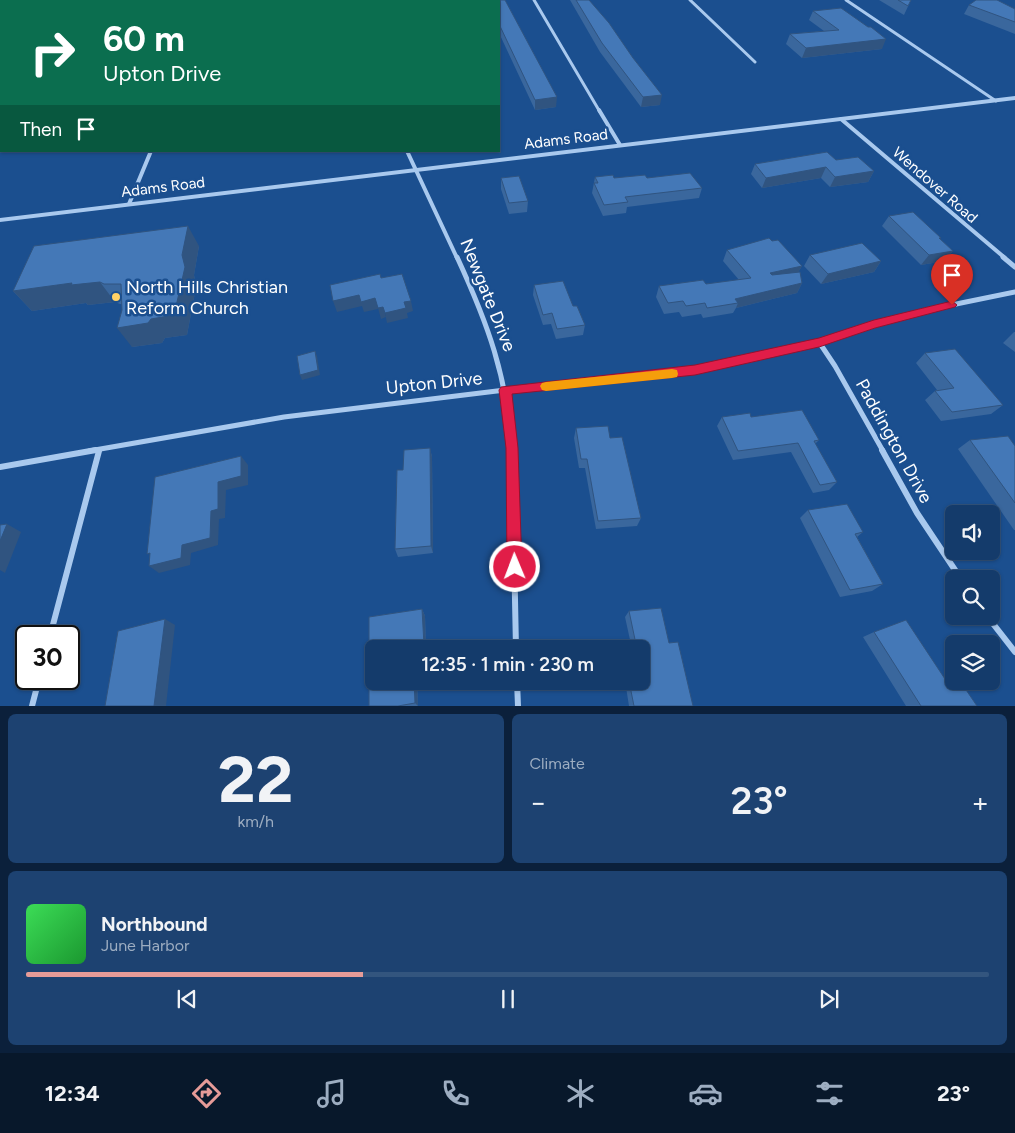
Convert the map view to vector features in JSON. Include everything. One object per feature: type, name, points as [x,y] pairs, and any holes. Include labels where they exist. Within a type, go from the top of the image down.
[{"type":"street","points":[[534,0],[620,145]]},
{"type":"street","points":[[690,0],[755,62]]},
{"type":"street","points":[[846,0],[996,101]]},
{"type":"street","name":"Adams Road","points":[[0,220],[1015,98]]},
{"type":"street","name":"Wendover Road","points":[[841,119],[1015,267]]},
{"type":"street","points":[[129,204],[151,152]]},
{"type":"street","name":"Newgate Drive","points":[[407,152],[480,306],[500,367],[511,434],[514,477],[516,640]]},
{"type":"street","name":"Upton Drive","points":[[0,467],[284,417],[505,390],[678,373],[819,342],[922,311],[1015,292]]},
{"type":"street","name":"Paddington Drive","points":[[819,342],[835,366],[917,513],[955,570]]},
{"type":"street","points":[[53,625],[99,451]]},
{"type":"street","points":[[993,625],[1015,652]]},
{"type":"street","points":[[32,706],[36,690]]},
{"type":"street","points":[[517,690],[518,706]]},
{"type":"building","points":[[500,0],[505,0],[557,97],[535,100],[500,26]]},
{"type":"building","points":[[576,0],[589,0],[609,23],[662,95],[643,97],[602,43]]},
{"type":"building","points":[[898,0],[911,0],[908,6]]},
{"type":"building","points":[[976,0],[997,0],[1015,9],[1015,22],[969,5]]},
{"type":"building","points":[[841,8],[886,39],[806,48],[790,34],[839,30],[813,11]]},
{"type":"building","points":[[827,152],[836,160],[858,157],[874,171],[835,177],[826,167],[766,178],[755,164]]},
{"type":"building","points":[[690,173],[702,188],[625,197],[628,202],[604,205],[594,183],[598,183],[595,177],[613,175],[614,178],[645,175],[647,178]]},
{"type":"building","points":[[519,176],[528,201],[509,203],[501,178]]},
{"type":"building","points":[[913,212],[953,251],[929,255],[889,216]]},
{"type":"building","points":[[188,226],[182,255],[185,267],[174,315],[151,319],[148,323],[117,328],[122,310],[121,284],[104,284],[100,282],[71,285],[72,283],[13,291],[34,246]]},
{"type":"building","points":[[769,238],[772,241],[778,240],[802,266],[770,273],[772,275],[800,272],[802,283],[735,299],[738,303],[707,308],[705,303],[686,306],[683,301],[668,303],[659,286],[703,280],[706,284],[751,278],[727,250]]},
{"type":"building","points":[[862,243],[881,261],[828,274],[810,255]]},
{"type":"building","points":[[380,274],[381,278],[402,274],[411,301],[404,302],[406,308],[385,313],[383,307],[378,308],[375,298],[361,302],[359,295],[333,301],[330,285]]},
{"type":"building","points":[[563,281],[573,306],[577,306],[585,325],[557,329],[552,313],[543,315],[534,285]]},
{"type":"building","points":[[955,349],[1003,405],[952,412],[935,391],[954,388],[925,353]]},
{"type":"building","points":[[315,351],[318,370],[300,375],[297,356]]},
{"type":"building","points":[[802,410],[819,440],[814,441],[837,482],[820,485],[798,443],[738,451],[722,417],[750,413],[751,417]]},
{"type":"building","points":[[608,426],[610,438],[622,437],[641,518],[598,521],[587,459],[581,459],[576,428]]},
{"type":"building","points":[[1008,436],[1015,446],[1015,503],[970,440]]},
{"type":"building","points":[[430,448],[431,546],[395,549],[397,470],[403,470],[404,450]]},
{"type":"building","points":[[241,456],[241,476],[218,482],[218,509],[211,511],[210,538],[182,545],[181,558],[149,566],[150,553],[147,554],[155,477]]},
{"type":"building","points":[[847,504],[863,532],[855,534],[883,584],[850,590],[808,510]]},
{"type":"building","points":[[7,524],[0,541],[0,525]]},
{"type":"building","points":[[661,608],[669,643],[678,642],[693,706],[634,706],[631,690],[650,690],[650,640],[635,640],[629,611]]},
{"type":"building","points":[[422,609],[424,640],[369,640],[369,617]]},
{"type":"building","points":[[165,619],[154,706],[105,706],[118,631]]},
{"type":"building","points":[[906,620],[945,679],[945,690],[966,690],[977,706],[921,706],[874,632]]},
{"type":"building","points":[[369,690],[414,690],[415,703],[398,706],[369,706]]},
{"type":"slow traffic","points":[[546,386],[672,374]]},
{"type":"place","name":"North Hills Christian Reform Church","points":[[116,297]]},
{"type":"route","points":[[515,567],[514,477],[510,423],[505,390],[695,370],[819,342],[874,324],[952,305]]}]
